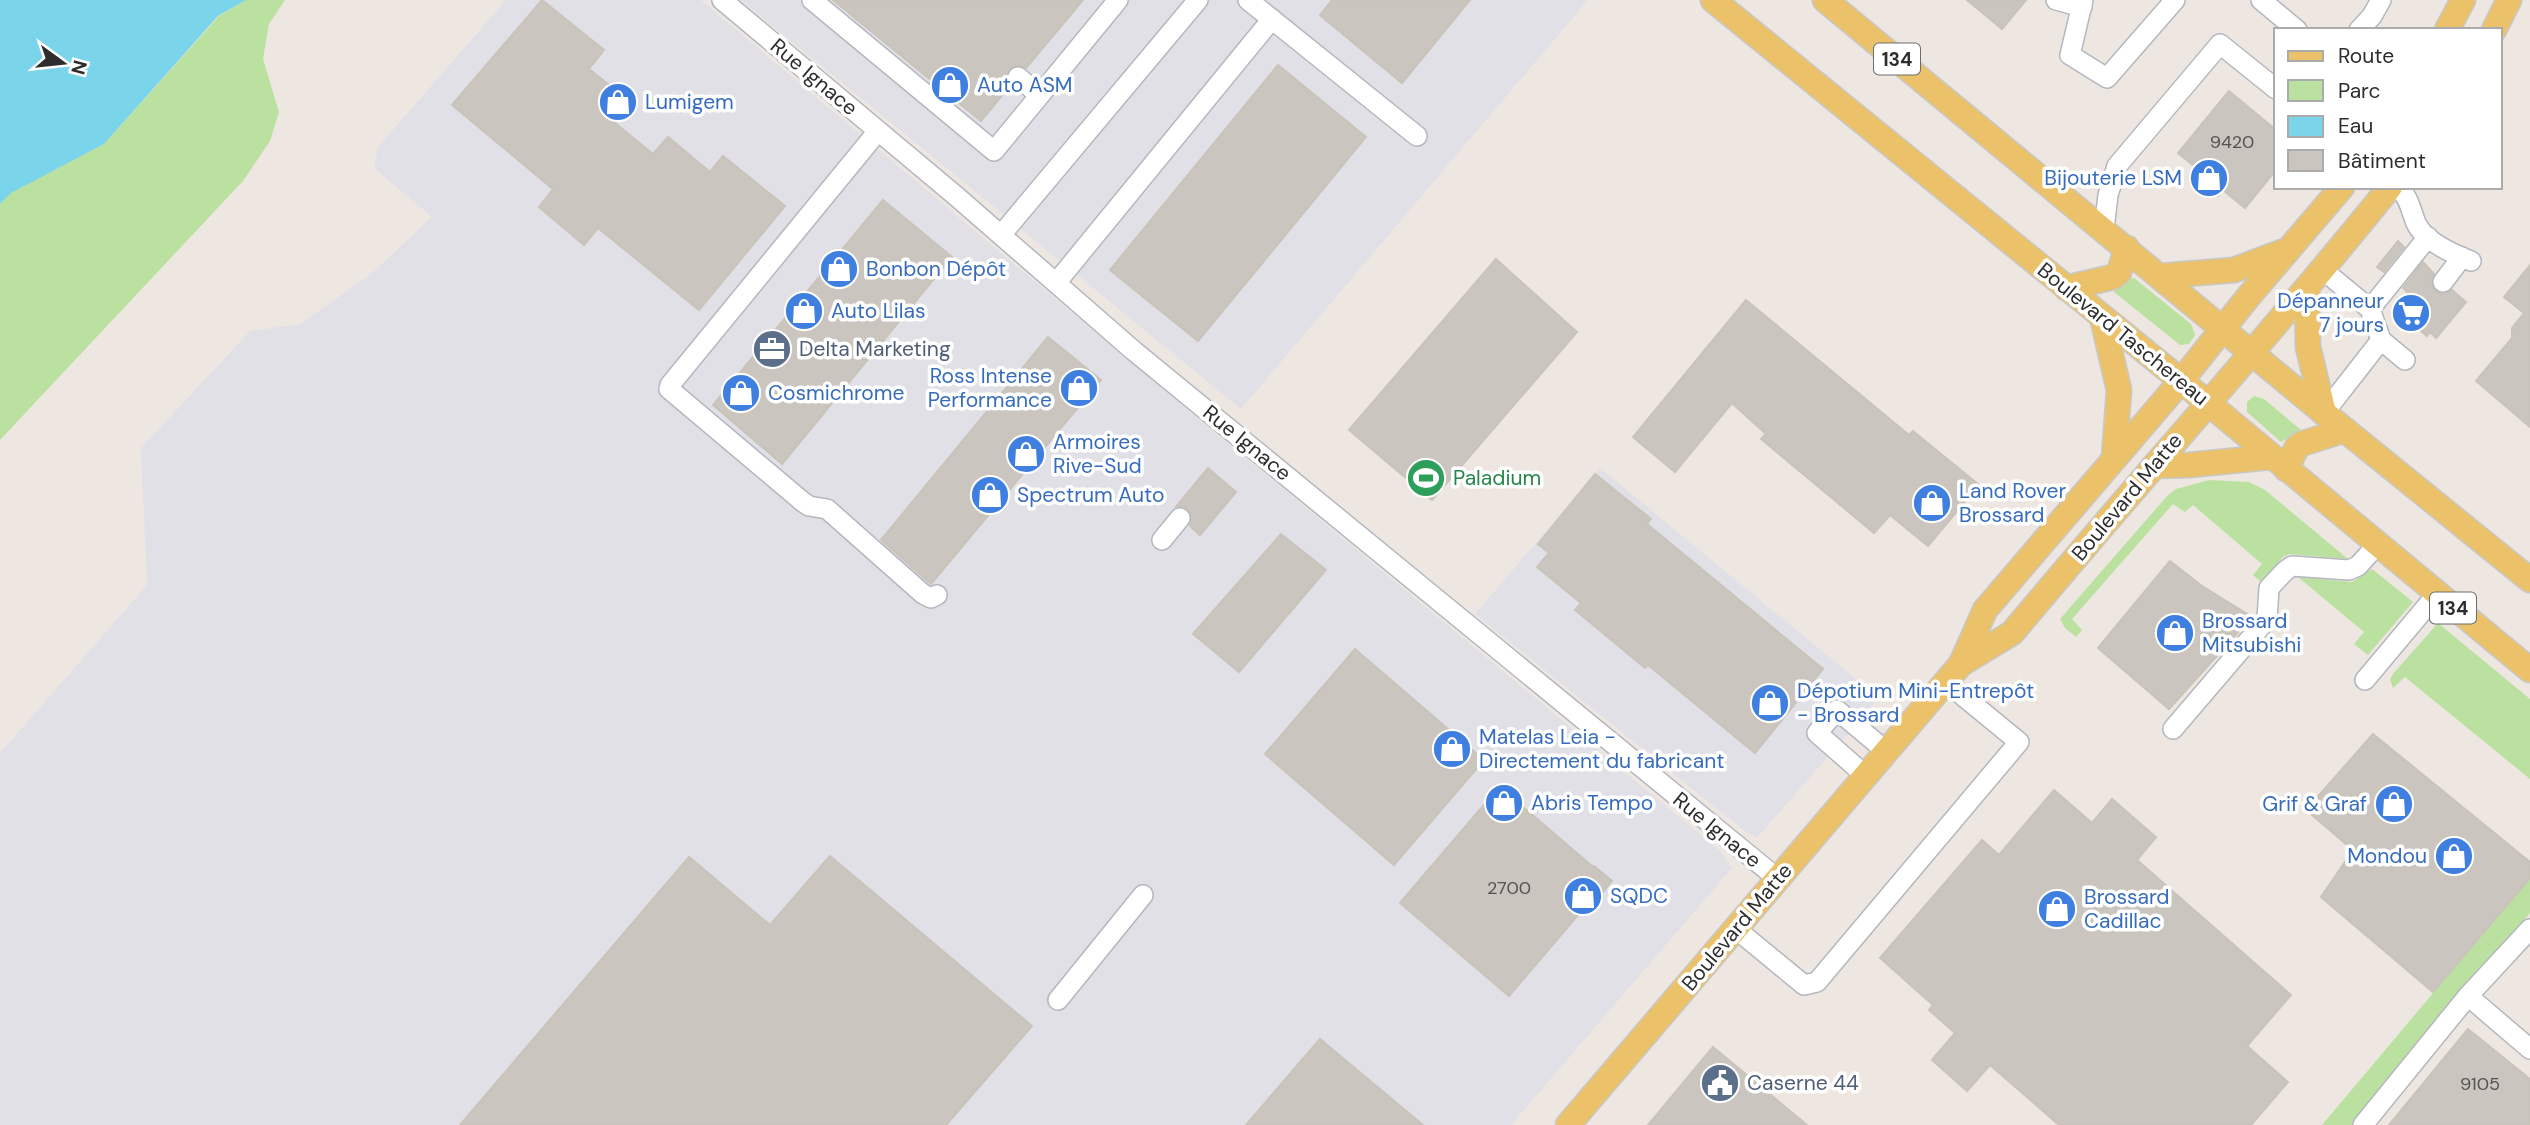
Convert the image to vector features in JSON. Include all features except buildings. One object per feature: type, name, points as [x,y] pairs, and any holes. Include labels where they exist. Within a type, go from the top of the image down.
[{"type":"main road","name":"Boulevard Taschereau","points":[[1713,0],[2181,381],[2530,670]]},
{"type":"main road","name":"134","points":[[1826,0],[2530,580]]},
{"type":"main road","points":[[2448,28],[2463,0]]},
{"type":"main road","points":[[2495,28],[2509,0]]},
{"type":"main road","name":"Boulevard Matte","points":[[1568,1125],[1954,673],[1984,610],[2181,381],[2340,189]]},
{"type":"main road","name":"Boulevard Matte","points":[[1954,673],[2012,633],[2307,289],[2387,189]]},
{"type":"main road","points":[[2067,288],[2113,278],[2119,272],[2127,248]]},
{"type":"main road","points":[[2161,276],[2234,270],[2287,250]]},
{"type":"main road","points":[[2307,289],[2308,347],[2324,413]]},
{"type":"main road","points":[[2102,317],[2119,390],[2114,458]]},
{"type":"main road","points":[[2154,466],[2279,463],[2301,443],[2345,430]]},
{"type":"street","name":"Rue Ignace","points":[[722,0],[1134,351],[1778,879]]},
{"type":"street","points":[[811,0],[994,150],[1118,0]]},
{"type":"street","points":[[1001,235],[1198,0]]},
{"type":"street","points":[[1248,0],[1417,136]]},
{"type":"street","points":[[2056,0],[2082,4],[2070,54],[2107,78],[2175,0]]},
{"type":"street","points":[[2261,0],[2295,28]]},
{"type":"street","points":[[2361,28],[2381,0]]},
{"type":"street","points":[[1056,283],[1272,19]]},
{"type":"street","points":[[2104,229],[2108,195],[2117,166],[2220,44],[2274,87]]},
{"type":"street","points":[[1018,77],[1039,96]]},
{"type":"street","points":[[878,131],[669,389],[803,502],[809,506],[827,509],[926,596],[931,598],[937,595]]},
{"type":"street","points":[[2400,189],[2410,204],[2417,226],[2437,244],[2467,259],[2442,282]]},
{"type":"street","points":[[2370,309],[2428,237]]},
{"type":"street","points":[[2323,270],[2370,309],[2381,340],[2405,360]]},
{"type":"street","points":[[2324,413],[2381,340]]},
{"type":"street","points":[[1162,540],[1180,518]]},
{"type":"street","points":[[2173,729],[2267,619],[2269,588],[2284,570],[2292,566],[2349,570],[2358,566],[2377,545]]},
{"type":"street","points":[[2365,680],[2437,594]]},
{"type":"street","points":[[1735,929],[1804,985],[1817,982],[2019,742],[1954,673]]},
{"type":"street","points":[[1866,776],[1817,733],[1837,710],[1887,752]]},
{"type":"street","points":[[1058,1000],[1143,895]]},
{"type":"street","points":[[2363,1125],[2468,996],[2530,929]]},
{"type":"street","points":[[2468,996],[2530,1049]]},
{"type":"shaded area","points":[[506,0],[701,0],[1166,392],[1720,851],[1732,868],[1511,1125],[0,1125],[0,753],[147,585],[141,448],[250,331],[300,324],[371,274],[432,217],[374,168],[378,147]]},
{"type":"shaded area","points":[[741,0],[1588,0],[1241,409]]},
{"type":"shaded area","points":[[1600,468],[1879,698],[1757,838],[1746,832],[1475,614]]},
{"type":"green space","points":[[246,0],[285,0],[269,24],[263,59],[279,112],[270,141],[243,181],[0,440],[0,204],[10,193],[104,144],[219,16]]},
{"type":"green space","points":[[2131,278],[2191,324],[2195,335],[2189,344],[2180,345],[2114,292],[2116,287]]},
{"type":"green space","points":[[2254,396],[2264,399],[2301,430],[2281,442],[2247,412],[2247,402]]},
{"type":"green space","points":[[2209,480],[2249,482],[2265,490],[2348,559],[2289,554],[2283,557],[2261,582],[2253,575],[2262,564],[2193,505],[2185,512],[2173,504],[2072,619],[2082,630],[2076,637],[2065,628],[2060,619],[2167,496],[2176,489]]},
{"type":"green space","points":[[2372,569],[2413,602],[2368,655],[2354,644],[2364,632],[2298,577],[2352,582]]},
{"type":"green space","points":[[2438,623],[2530,699],[2530,779],[2405,677],[2393,688],[2390,679],[2393,674]]},
{"type":"green space","points":[[2530,878],[2530,913],[2352,1125],[2322,1125]]},
{"type":"water","points":[[0,0],[246,0],[218,16],[104,144],[11,193],[0,204]]},
{"type":"place","name":"Auto ASM","points":[[950,85]]},
{"type":"place","name":"Lumigem","points":[[618,102]]},
{"type":"place","name":"Bijouterie LSM","points":[[2209,178]]},
{"type":"place","name":"Bonbon Dépôt","points":[[839,269]]},
{"type":"place","name":"Auto Lilas","points":[[804,311]]},
{"type":"place","name":"Dépanneur 7 jours","points":[[2411,313]]},
{"type":"place","name":"Delta Marketing","points":[[772,349]]},
{"type":"place","name":"Ross Intense Performance","points":[[1079,388]]},
{"type":"place","name":"Cosmichrome","points":[[741,393]]},
{"type":"place","name":"Armoires Rive-Sud","points":[[1026,454]]},
{"type":"place","name":"Paladium","points":[[1426,478]]},
{"type":"place","name":"Spectrum Auto","points":[[990,495]]},
{"type":"place","name":"Land Rover Brossard","points":[[1932,503]]},
{"type":"place","name":"Brossard Mitsubishi","points":[[2175,633]]},
{"type":"place","name":"Dépotium Mini-Entrepôt - Brossard","points":[[1770,703]]},
{"type":"place","name":"Matelas Leia - Directement du fabricant","points":[[1452,749]]},
{"type":"place","name":"Abris Tempo","points":[[1504,803]]},
{"type":"place","name":"Grif & Graf","points":[[2394,804]]},
{"type":"place","name":"Mondou","points":[[2454,856]]},
{"type":"place","name":"SQDC","points":[[1583,896]]},
{"type":"place","name":"Brossard Cadillac","points":[[2057,909]]},
{"type":"place","name":"Caserne 44","points":[[1720,1083]]}]
